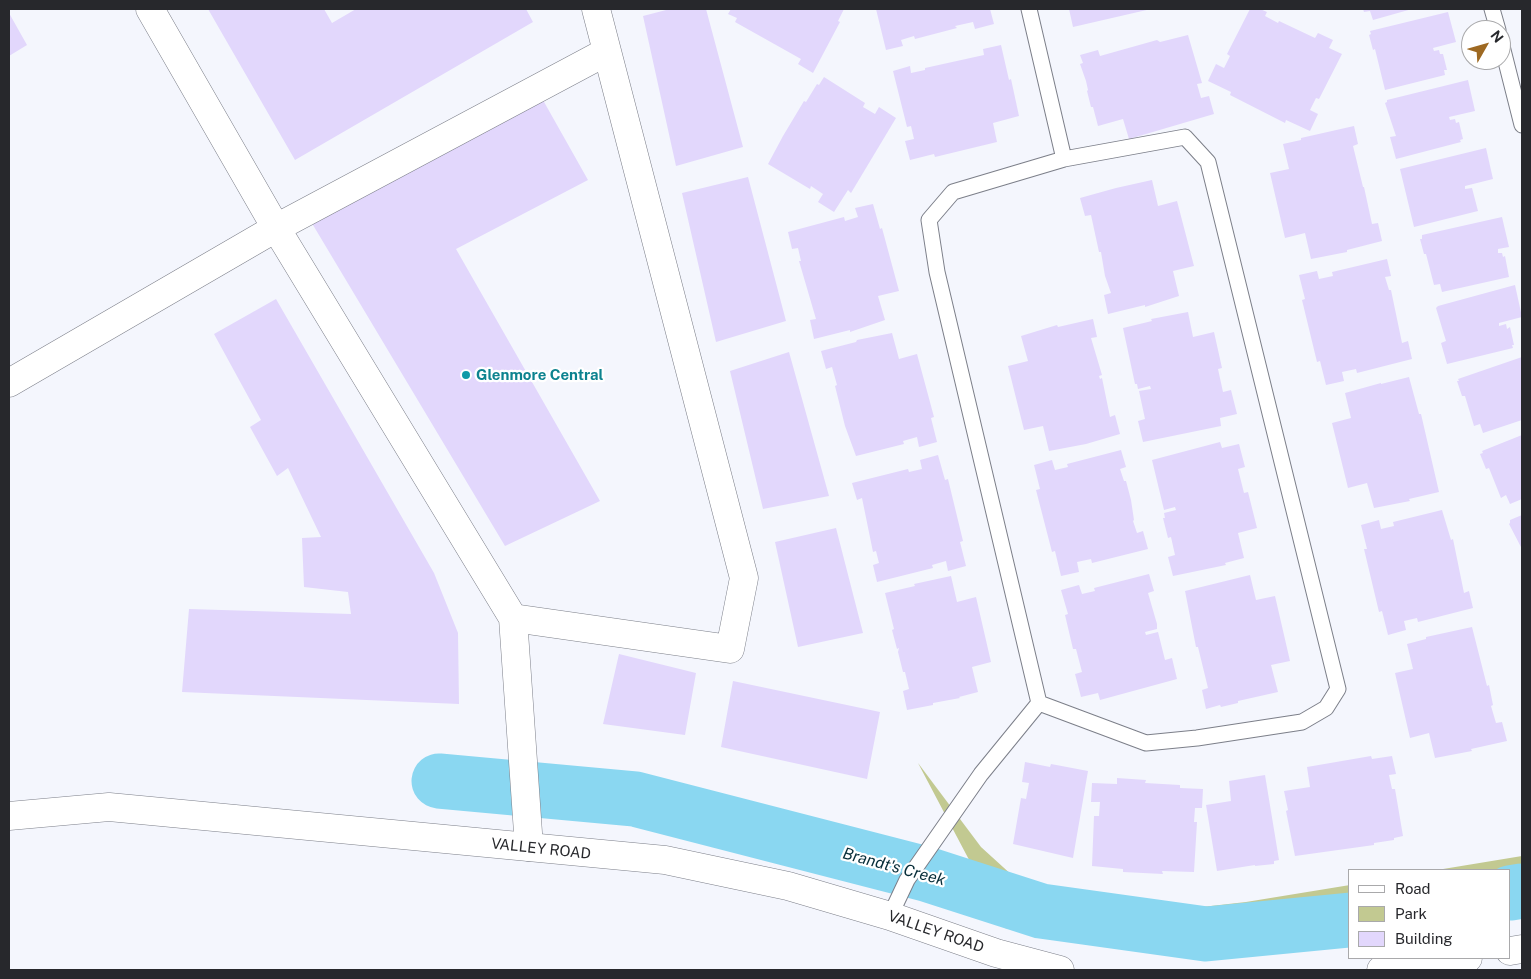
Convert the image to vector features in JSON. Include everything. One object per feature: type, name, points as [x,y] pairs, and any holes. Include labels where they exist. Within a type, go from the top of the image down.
[{"type":"street","points":[[150,9],[276,228],[514,618],[529,847]]},
{"type":"street","points":[[514,618],[730,649],[744,578],[596,9]]},
{"type":"street","points":[[9,383],[276,228],[606,52]]},
{"type":"street","name":"VALLEY ROAD","points":[[9,816],[109,807],[665,860],[788,886],[890,916],[996,953],[1060,970]]},
{"type":"street","points":[[1381,970],[1461,959]]},
{"type":"lane","points":[[1029,9],[1064,159]]},
{"type":"lane","points":[[1508,70],[1522,125]]},
{"type":"lane","points":[[1185,137],[1208,162],[1338,689],[1326,708],[1302,722],[1197,738],[1146,743],[1039,703],[937,272],[928,220],[953,192],[1064,159],[1185,137]]},
{"type":"lane","points":[[890,916],[907,880],[981,774],[1039,703]]},
{"type":"green space","points":[[918,763],[981,847],[1014,877],[1047,889],[1115,904],[1184,909],[1246,902],[1348,885],[1348,936],[1286,945],[1216,951],[1155,950],[1065,940],[1005,928]]},
{"type":"green space","points":[[1522,856],[1522,912],[1511,914],[1511,869],[1443,869]]},
{"type":"building","points":[[208,9],[324,9],[332,23],[356,9],[526,9],[533,22],[295,160]]},
{"type":"building","points":[[670,9],[706,9],[743,147],[676,166],[643,16]]},
{"type":"building","points":[[731,9],[844,9],[838,21],[840,22],[813,73],[798,64],[801,59],[735,22],[737,18],[728,14]]},
{"type":"building","points":[[876,9],[990,9],[994,24],[975,29],[973,22],[955,26],[957,28],[915,39],[914,36],[901,40],[903,46],[886,50]]},
{"type":"building","points":[[1069,9],[1151,9],[1073,27]]},
{"type":"building","points":[[1250,9],[1260,9],[1267,12],[1265,16],[1315,38],[1318,33],[1333,40],[1329,48],[1342,54],[1319,99],[1316,98],[1310,110],[1318,114],[1310,131],[1286,120],[1285,123],[1230,95],[1231,92],[1208,81],[1216,64],[1224,68],[1230,56],[1227,54]]},
{"type":"building","points":[[1363,9],[1412,9],[1373,20],[1370,11],[1364,12]]},
{"type":"building","points":[[1448,12],[1456,42],[1433,48],[1434,51],[1439,50],[1440,54],[1443,54],[1447,70],[1444,70],[1445,75],[1385,90],[1375,49],[1373,50],[1369,35],[1371,34],[1370,31]]},
{"type":"building","points":[[9,13],[27,45],[9,56]]},
{"type":"building","points":[[1188,35],[1202,83],[1197,84],[1201,98],[1209,96],[1214,114],[1129,139],[1123,119],[1098,126],[1080,64],[1083,63],[1080,55],[1098,50],[1100,56],[1157,40],[1160,42]]},
{"type":"building","points":[[1001,45],[1019,116],[993,123],[997,142],[935,157],[934,154],[910,160],[905,141],[914,139],[911,126],[907,127],[893,71],[910,66],[911,73],[925,70],[925,68],[984,55],[983,49]]},
{"type":"building","points":[[824,77],[865,103],[863,107],[875,114],[879,107],[896,118],[851,193],[848,190],[834,212],[818,202],[823,194],[811,186],[810,189],[768,164],[804,101],[806,102],[817,84],[819,85]]},
{"type":"building","points":[[1468,80],[1475,111],[1449,117],[1450,120],[1455,119],[1456,123],[1459,122],[1463,139],[1460,140],[1461,142],[1396,159],[1390,137],[1396,136],[1385,103],[1387,100]]},
{"type":"building","name":"Glenmore Central","points":[[539,93],[588,180],[456,249],[600,501],[505,546],[310,220]]},
{"type":"building","points":[[1354,126],[1358,144],[1353,146],[1372,224],[1378,223],[1382,241],[1347,250],[1347,252],[1311,259],[1305,233],[1285,238],[1270,173],[1289,169],[1283,144]]},
{"type":"building","points":[[1486,148],[1493,179],[1465,186],[1465,189],[1472,188],[1478,211],[1414,227],[1400,169]]},
{"type":"building","points":[[748,177],[786,321],[716,342],[682,193]]},
{"type":"building","points":[[1152,180],[1158,206],[1177,201],[1194,266],[1173,271],[1179,296],[1145,307],[1145,305],[1108,314],[1104,295],[1111,293],[1105,276],[1091,215],[1085,216],[1080,198]]},
{"type":"building","points":[[873,204],[880,229],[882,228],[899,291],[878,296],[885,320],[850,332],[850,330],[814,339],[810,320],[816,319],[799,261],[801,261],[798,248],[792,249],[788,232],[844,217],[845,221],[858,217],[855,208]]},
{"type":"building","points":[[1502,217],[1509,247],[1498,249],[1498,253],[1502,253],[1503,257],[1505,256],[1509,277],[1442,292],[1440,284],[1434,285],[1420,239],[1422,239],[1422,235]]},
{"type":"building","points":[[1387,259],[1391,276],[1385,277],[1389,290],[1391,290],[1402,343],[1408,341],[1412,359],[1357,373],[1356,369],[1342,372],[1344,381],[1326,385],[1320,361],[1317,362],[1302,300],[1305,299],[1299,275],[1317,271],[1319,279],[1333,276],[1332,272]]},
{"type":"building","points":[[1515,285],[1522,317],[1499,323],[1499,326],[1506,324],[1507,329],[1510,327],[1513,348],[1447,364],[1441,343],[1446,341],[1436,308]]},
{"type":"building","points":[[276,299],[434,573],[458,633],[459,704],[182,692],[189,609],[351,614],[348,592],[304,587],[302,538],[321,537],[288,468],[277,476],[250,427],[261,420],[214,334]]},
{"type":"building","points":[[1188,312],[1193,337],[1214,332],[1222,368],[1218,369],[1223,392],[1231,390],[1237,414],[1220,418],[1221,426],[1143,442],[1138,421],[1145,419],[1139,391],[1151,389],[1150,386],[1138,389],[1137,384],[1135,384],[1123,328],[1152,321],[1151,319]]},
{"type":"building","points":[[1093,319],[1097,337],[1091,338],[1102,375],[1099,376],[1100,379],[1102,378],[1110,417],[1115,415],[1120,434],[1086,444],[1049,451],[1043,426],[1024,430],[1008,366],[1028,361],[1021,336],[1057,325],[1058,327]]},
{"type":"building","points":[[892,333],[899,359],[917,354],[934,417],[931,418],[937,442],[919,447],[917,437],[903,441],[904,444],[856,456],[845,426],[832,367],[826,369],[821,351],[856,342],[857,340]]},
{"type":"building","points":[[789,352],[829,496],[763,509],[730,371]]},
{"type":"building","points":[[1522,357],[1522,420],[1483,433],[1480,424],[1474,426],[1465,396],[1462,396],[1458,379]]},
{"type":"building","points":[[1409,377],[1419,414],[1421,414],[1439,492],[1409,499],[1410,501],[1374,508],[1367,483],[1348,488],[1332,423],[1351,418],[1345,393]]},
{"type":"building","points":[[1522,435],[1522,499],[1510,504],[1506,495],[1501,498],[1489,468],[1486,469],[1480,454],[1483,453],[1482,451]]},
{"type":"building","points":[[1220,442],[1222,448],[1239,444],[1245,467],[1238,469],[1244,493],[1248,492],[1257,528],[1238,533],[1244,558],[1225,563],[1226,565],[1173,576],[1168,557],[1175,555],[1171,537],[1168,538],[1163,518],[1165,518],[1164,513],[1176,510],[1175,507],[1164,510],[1152,460]]},
{"type":"building","points":[[1121,450],[1126,467],[1120,469],[1124,481],[1126,481],[1131,500],[1133,521],[1137,533],[1143,531],[1148,549],[1092,563],[1091,559],[1077,562],[1079,572],[1061,576],[1055,551],[1052,552],[1036,490],[1040,489],[1034,465],[1052,460],[1055,470],[1068,467],[1067,464]]},
{"type":"building","points":[[938,455],[945,480],[948,479],[963,541],[960,542],[966,566],[948,571],[946,561],[932,565],[933,568],[877,582],[873,565],[879,563],[876,551],[873,552],[862,498],[857,500],[852,483],[908,469],[909,472],[922,469],[920,460]]},
{"type":"building","points":[[1442,510],[1451,540],[1453,539],[1464,593],[1469,591],[1473,608],[1418,622],[1417,618],[1404,621],[1406,630],[1388,635],[1382,611],[1379,612],[1364,549],[1367,549],[1361,525],[1379,520],[1381,529],[1394,526],[1393,522]]},
{"type":"building","points":[[1522,515],[1522,549],[1509,524],[1510,520]]},
{"type":"building","points":[[836,528],[863,633],[798,647],[775,542]]},
{"type":"building","points":[[1149,574],[1154,591],[1148,593],[1157,629],[1145,632],[1146,635],[1158,632],[1165,660],[1172,658],[1177,679],[1100,700],[1098,693],[1081,697],[1075,674],[1082,672],[1076,649],[1073,649],[1065,615],[1068,614],[1061,590],[1079,585],[1082,594],[1095,591],[1094,588]]},
{"type":"building","points":[[1250,575],[1256,600],[1275,596],[1290,661],[1271,665],[1278,692],[1238,701],[1238,703],[1206,709],[1202,690],[1208,688],[1198,647],[1196,647],[1185,591]]},
{"type":"building","points":[[951,576],[957,602],[976,597],[991,662],[972,667],[978,692],[960,698],[933,703],[933,705],[907,710],[903,691],[909,689],[898,652],[899,648],[897,649],[892,630],[894,629],[885,593]]},
{"type":"building","points":[[1472,627],[1487,686],[1489,685],[1493,705],[1491,706],[1496,723],[1502,722],[1507,741],[1471,749],[1472,751],[1435,758],[1429,733],[1410,738],[1395,673],[1413,669],[1407,644],[1426,639],[1426,637]]},
{"type":"building","points":[[619,654],[696,673],[685,735],[603,724]]},
{"type":"building","points":[[733,681],[880,712],[867,779],[721,747]]},
{"type":"building","points":[[1371,756],[1372,759],[1392,756],[1396,774],[1389,775],[1392,789],[1395,789],[1403,836],[1394,838],[1394,840],[1374,843],[1374,845],[1295,856],[1284,791],[1310,787],[1307,767]]},
{"type":"building","points":[[1025,762],[1050,767],[1051,764],[1088,771],[1073,858],[1013,844],[1021,798],[1026,799],[1029,783],[1022,782]]},
{"type":"building","points":[[1265,775],[1279,860],[1274,861],[1274,864],[1217,871],[1206,805],[1231,801],[1229,781]]},
{"type":"building","points":[[1117,778],[1146,780],[1145,783],[1180,785],[1180,788],[1203,789],[1202,808],[1195,808],[1194,822],[1197,822],[1194,872],[1162,871],[1163,874],[1123,872],[1123,869],[1092,866],[1094,816],[1099,816],[1100,802],[1091,802],[1092,783],[1117,784]]},
{"type":"waterway","name":"Brandt's Creek","points":[[439,781],[635,799],[926,874],[1041,911],[1206,934],[1348,920]]},
{"type":"waterway","name":"Brandt's Creek","points":[[1511,893],[1522,891]]},
{"type":"place","name":"Glenmore Central","points":[[466,375]]}]
